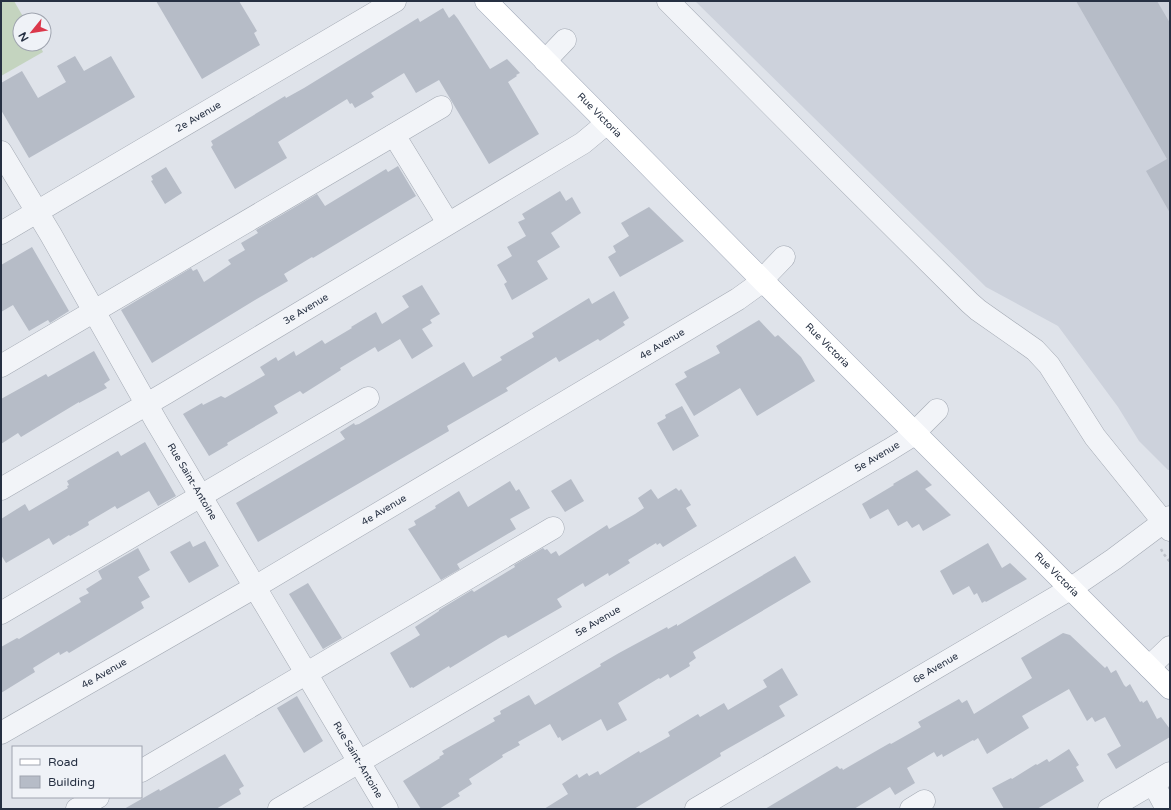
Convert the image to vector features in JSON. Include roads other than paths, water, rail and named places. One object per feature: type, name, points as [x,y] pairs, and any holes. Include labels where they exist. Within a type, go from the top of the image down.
[{"type":"main road","name":"Rue Victoria","points":[[486,1],[762,280],[1170,688]]},
{"type":"street","name":"2e Avenue","points":[[1,233],[395,1]]},
{"type":"street","points":[[668,1],[970,303],[982,314],[1042,356],[1095,437],[1168,523]]},
{"type":"street","points":[[545,61],[565,40]]},
{"type":"street","points":[[1,366],[441,107]]},
{"type":"street","name":"3e Avenue","points":[[1,489],[146,405],[582,143],[607,122]]},
{"type":"street","points":[[394,135],[448,223]]},
{"type":"street","name":"Rue Saint-Antoine","points":[[1,152],[37,212],[146,405],[387,809]]},
{"type":"street","name":"4e Avenue","points":[[1,733],[254,587],[749,292],[784,257]]},
{"type":"street","points":[[1,613],[200,495],[368,398]]},
{"type":"street","name":"5e Avenue","points":[[279,809],[889,450],[914,432],[937,410]]},
{"type":"street","name":"6e Avenue","points":[[696,809],[1070,589],[1168,523]]},
{"type":"street","points":[[142,771],[553,528]]},
{"type":"street","points":[[1149,667],[1170,647]]},
{"type":"street","points":[[1109,809],[1161,778],[1167,809]]},
{"type":"street","points":[[77,809],[96,798]]}]
